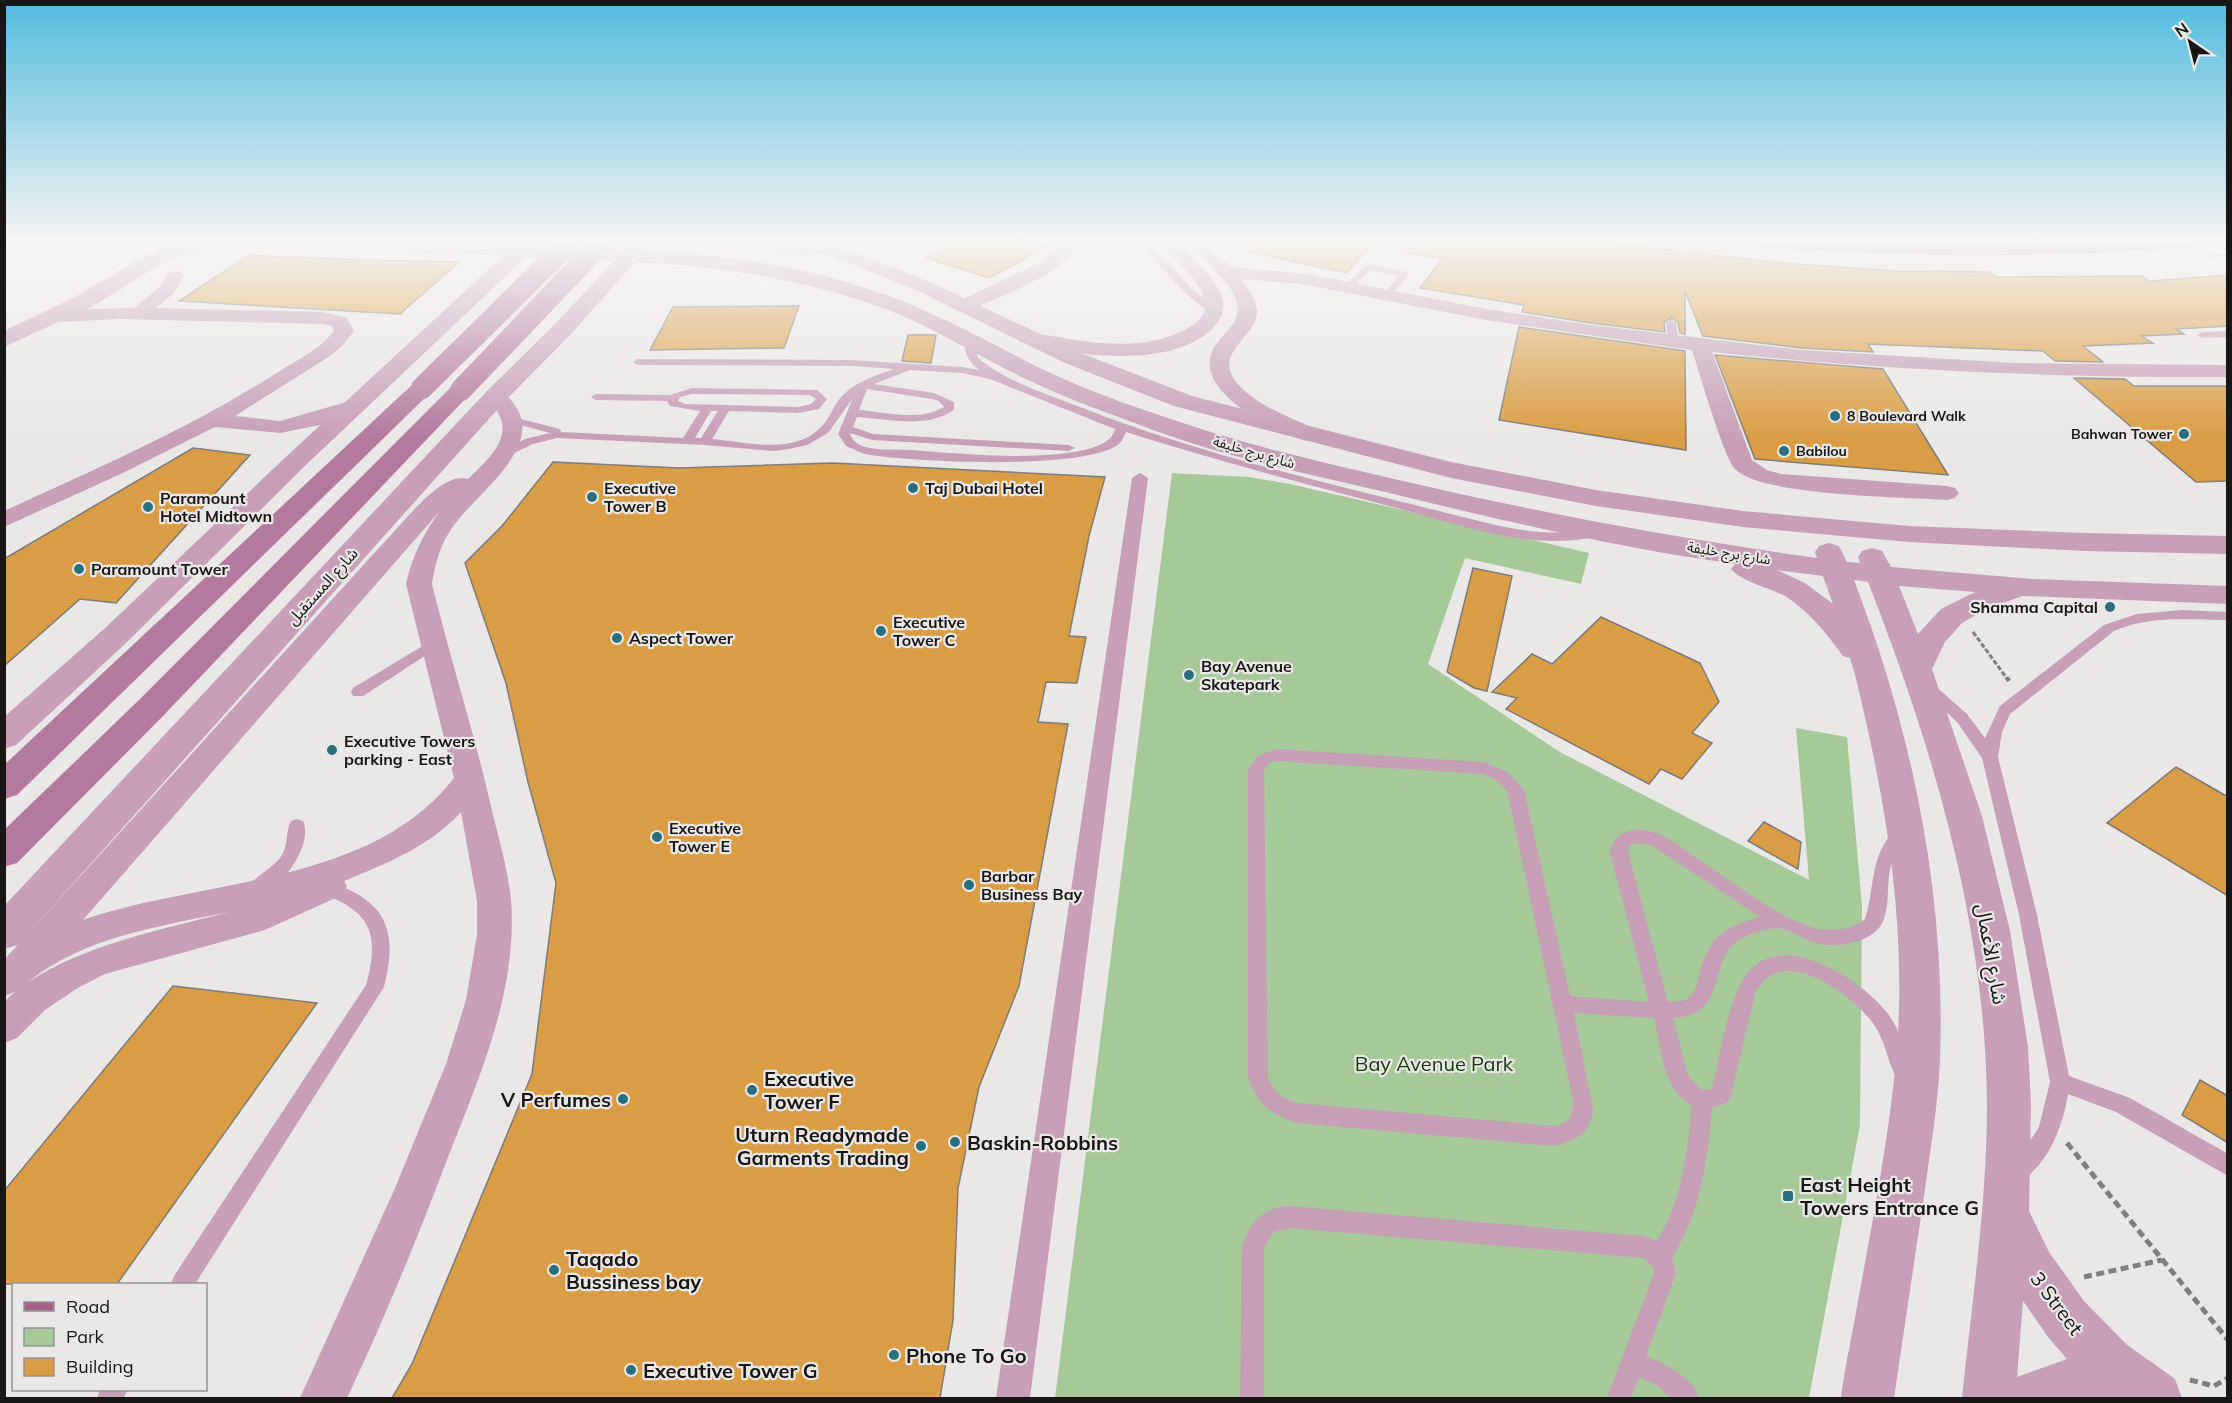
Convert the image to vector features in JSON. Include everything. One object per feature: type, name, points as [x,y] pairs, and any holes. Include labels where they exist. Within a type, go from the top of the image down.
[{"type":"main road","points":[[4,786],[422,388],[515,306]]},
{"type":"main road","points":[[4,853],[151,708],[460,390],[533,306]]},
{"type":"street","points":[[4,340],[75,306]]},
{"type":"street","points":[[105,306],[129,313],[140,306]]},
{"type":"street","points":[[4,737],[115,636],[298,459],[463,306]]},
{"type":"street","points":[[519,371],[531,346],[566,306]]},
{"type":"street","name":"شارع المستقبل","points":[[4,933],[504,408],[519,371],[584,306]]},
{"type":"street","points":[[563,329],[597,306]]},
{"type":"street","name":"شارع برج خليفة","points":[[898,306],[918,314],[969,344],[1102,404],[1232,446],[1376,483],[1609,533],[1726,554],[1835,569],[1909,534],[2027,540],[2228,545]]},
{"type":"street","name":"شارع برج خليفة","points":[[965,306],[1028,338],[1105,372],[1183,401],[1451,470],[1596,498],[1743,519],[1818,525],[1870,552],[2033,588],[2228,595]]},
{"type":"street","points":[[1028,338],[1118,351],[1157,348],[1203,328],[1211,318],[1213,306]]},
{"type":"street","points":[[1246,306],[1247,313],[1242,327],[1220,353],[1218,361],[1225,381],[1240,398],[1251,406],[1307,434]]},
{"type":"street","points":[[1440,306],[1529,324],[1672,333],[1700,346],[1838,360],[2064,371],[2228,371]]},
{"type":"street","points":[[4,520],[221,416],[314,357],[328,337],[326,328],[315,322],[290,318],[129,313],[57,316]]},
{"type":"street","points":[[1700,346],[1742,460],[1750,470],[1780,481],[1947,493]]},
{"type":"street","points":[[221,416],[274,426],[320,418],[357,405]]},
{"type":"street","points":[[323,1398],[390,1253],[459,1081],[485,996],[494,942],[494,903],[490,867],[470,779],[419,584],[420,568],[425,551],[446,520],[499,460],[514,430],[504,408]]},
{"type":"street","points":[[274,426],[297,444],[298,459]]},
{"type":"street","points":[[13,973],[417,520],[449,492],[499,460]]},
{"type":"street","points":[[1013,1398],[1140,478]]},
{"type":"street","points":[[1818,525],[1859,635],[1890,747],[1906,827],[1916,910],[1920,998],[1913,1118],[1867,1398]]},
{"type":"street","points":[[1609,533],[1641,548],[1731,565],[1778,580],[1825,611],[1868,670]]},
{"type":"street","points":[[1870,552],[1919,551],[2228,561]]},
{"type":"street","name":"شارع الأعمال","points":[[1870,552],[1919,676],[1948,763],[1965,822],[1999,984],[2006,1043],[2009,1106],[2005,1194],[1989,1398]]},
{"type":"street","points":[[1919,676],[1932,635],[1954,613],[1983,599],[2033,588]]},
{"type":"street","points":[[4,1027],[32,999],[63,978],[97,962],[255,919],[327,888],[415,834],[457,798],[470,779]]},
{"type":"street","points":[[13,973],[48,949],[100,927],[330,872],[388,849]]},
{"type":"street","name":"3 Street","points":[[2005,1194],[2025,1258],[2042,1285],[2080,1335],[2143,1391]]},
{"type":"street","name":"3 Street","points":[[2032,1398],[2046,1391],[2072,1384],[2100,1381],[2143,1391]]},
{"type":"lane","points":[[1209,306],[1214,310]]},
{"type":"lane","points":[[2202,335],[2228,334]]},
{"type":"lane","points":[[930,368],[958,359],[969,344],[980,366],[993,376]]},
{"type":"lane","points":[[638,362],[833,363],[962,369],[993,376],[1169,443],[1490,528],[1536,537],[1567,538],[1609,533]]},
{"type":"lane","points":[[499,460],[529,441],[570,435],[774,448],[803,443],[824,431],[844,400],[864,384],[908,367]]},
{"type":"lane","points":[[864,384],[844,434],[851,445],[869,451],[1013,458],[1048,457],[1090,452],[1115,442],[1120,434],[1121,426]]},
{"type":"lane","points":[[854,413],[929,418],[938,416],[950,408],[946,399],[939,397],[884,391],[864,384]]},
{"type":"lane","points":[[596,397],[672,398],[680,393],[692,391],[813,392],[822,399],[820,403],[807,410],[768,410],[678,406],[674,405],[672,398]]},
{"type":"lane","points":[[768,410],[776,408],[784,401],[781,394],[775,392]]},
{"type":"lane","points":[[504,408],[570,435]]},
{"type":"lane","points":[[687,441],[707,408]]},
{"type":"lane","points":[[705,442],[725,408]]},
{"type":"lane","points":[[1169,443],[1191,447],[1232,446]]},
{"type":"lane","points":[[2005,1194],[2040,1147],[2050,1127],[2058,1105],[2060,1082],[2028,915],[1990,757],[1991,739],[1996,723],[2017,698],[2119,622],[2148,616],[2228,616]]},
{"type":"lane","points":[[358,692],[434,644]]},
{"type":"lane","points":[[1919,676],[1962,718],[1990,757]]},
{"type":"lane","points":[[1276,755],[1484,768],[1497,772],[1509,780],[1516,790],[1562,1004],[1584,1114],[1579,1126],[1568,1133],[1553,1136],[1298,1113],[1284,1110],[1271,1101],[1262,1090],[1258,1077],[1256,770],[1259,763],[1266,757],[1276,755]]},
{"type":"lane","points":[[249,892],[265,882],[289,859],[296,847],[297,825]]},
{"type":"lane","points":[[1906,827],[1886,854],[1881,870],[1877,910],[1873,923],[1861,932],[1843,937],[1818,936],[1778,920],[1657,840],[1643,836],[1630,836],[1621,842],[1619,852],[1683,1088],[1692,1096],[1703,1100],[1713,1100],[1721,1095],[1747,987],[1754,974],[1767,966],[1784,963],[1804,965],[1819,970],[1845,985],[1878,1016],[1890,1034],[1897,1052],[1913,1118]]},
{"type":"lane","points":[[183,1283],[375,987],[382,963],[383,941],[378,922],[366,906],[349,895],[327,888]]},
{"type":"lane","points":[[1562,1004],[1683,1010],[1699,1001],[1712,958],[1722,943],[1736,932],[1778,920]]},
{"type":"lane","points":[[2060,1082],[2123,1105],[2228,1166]]},
{"type":"lane","points":[[1660,1256],[1689,1204],[1694,1185],[1703,1100]]},
{"type":"lane","points":[[1252,1398],[1252,1248],[1255,1234],[1264,1224],[1276,1217],[1644,1247],[1660,1256],[1665,1264],[1665,1273],[1619,1398]]},
{"type":"lane","points":[[1631,1361],[1666,1378],[1687,1398]]},
{"type":"path","points":[[1954,613],[1996,661],[2017,698]]},
{"type":"path","points":[[2050,1127],[2070,1146],[2228,1340]]},
{"type":"green space","name":"Bay Avenue Park","points":[[1172,473],[1249,477],[1290,484],[1589,553],[1581,584],[1465,558],[1428,664],[1558,751],[1809,880],[1796,728],[1847,737],[1862,906],[1860,1125],[1809,1398],[1055,1398]]},
{"type":"building","points":[[272,306],[409,306],[400,314]]},
{"type":"building","points":[[799,306],[784,348],[650,350],[673,307]]},
{"type":"building","points":[[1524,306],[1685,306],[1685,334],[1680,333],[1678,323],[1672,318],[1664,322],[1665,332],[1522,312]]},
{"type":"building","points":[[1691,306],[2228,306],[2228,326],[2176,329],[2184,334],[2141,336],[2153,343],[2083,346],[2103,362],[2055,361],[2043,351],[1868,344],[1873,352],[1802,348],[1703,336]]},
{"type":"building","points":[[1519,327],[1685,351],[1686,450],[1499,420]]},
{"type":"building","points":[[908,335],[936,335],[931,363],[902,361]]},
{"type":"building","points":[[1715,355],[1883,369],[1948,475],[1755,459]]},
{"type":"building","name":"Bahwan Tower","points":[[2074,378],[2125,379],[2134,386],[2228,386],[2228,481],[2196,482]]},
{"type":"building","name":"Paramount Hotel Midtown","points":[[193,448],[250,455],[116,603],[80,599],[4,666],[4,559]]},
{"type":"building","points":[[553,462],[679,468],[833,463],[1105,477],[1089,536],[1069,636],[1086,637],[1077,683],[1046,682],[1038,722],[1068,724],[1019,986],[979,1087],[958,1188],[953,1320],[940,1398],[392,1398],[412,1364],[532,1074],[556,883],[528,782],[506,683],[465,563],[502,526]]},
{"type":"building","points":[[1473,568],[1512,576],[1487,691],[1474,688],[1447,672]]},
{"type":"building","points":[[1601,617],[1700,663],[1719,702],[1692,733],[1712,743],[1682,779],[1661,769],[1649,784],[1506,709],[1517,698],[1492,692],[1532,654],[1552,664]]},
{"type":"building","points":[[2176,767],[2228,797],[2228,896],[2107,823]]},
{"type":"building","points":[[1764,822],[1801,842],[1798,869],[1748,841]]},
{"type":"building","points":[[173,986],[317,1003],[118,1283],[4,1284],[4,1191]]},
{"type":"building","points":[[2200,1080],[2228,1096],[2228,1143],[2182,1115]]},
{"type":"place","name":"8 Boulevard Walk","points":[[1835,416]]},
{"type":"place","name":"Bahwan Tower","points":[[2184,434]]},
{"type":"place","name":"Babilou","points":[[1784,451]]},
{"type":"place","name":"Taj Dubai Hotel","points":[[913,488]]},
{"type":"place","name":"Executive Tower B","points":[[592,497]]},
{"type":"place","name":"Paramount Hotel Midtown","points":[[148,507]]},
{"type":"place","name":"Paramount Tower","points":[[79,569]]},
{"type":"place","name":"Shamma Capital","points":[[2110,607]]},
{"type":"place","name":"Executive Tower C","points":[[881,631]]},
{"type":"place","name":"Aspect Tower","points":[[617,638]]},
{"type":"place","name":"Bay Avenue Skatepark","points":[[1189,675]]},
{"type":"place","name":"Executive Towers parking - East","points":[[332,750]]},
{"type":"place","name":"Executive Tower E","points":[[657,837]]},
{"type":"place","name":"Barbar Business Bay","points":[[969,885]]},
{"type":"place","name":"Executive Tower F","points":[[752,1090]]},
{"type":"place","name":"V Perfumes","points":[[623,1099]]},
{"type":"place","name":"Baskin-Robbins","points":[[955,1142]]},
{"type":"place","name":"Uturn Readymade Garments Trading","points":[[921,1146]]},
{"type":"place","name":"East Height Towers Entrance G","points":[[1788,1196]]},
{"type":"place","name":"Taqado Bussiness bay","points":[[554,1270]]},
{"type":"place","name":"Phone To Go","points":[[894,1355]]},
{"type":"place","name":"Executive Tower G","points":[[631,1370]]}]
